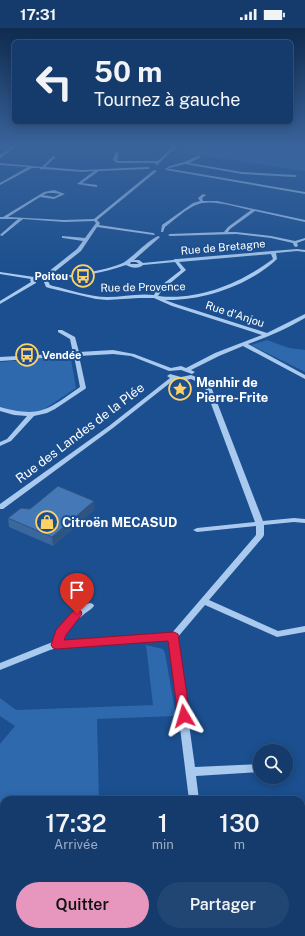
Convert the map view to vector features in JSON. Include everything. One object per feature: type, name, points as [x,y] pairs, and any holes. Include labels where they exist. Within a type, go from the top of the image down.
[{"type":"street","points":[[2,218],[64,221],[95,220],[135,187]]},
{"type":"street","points":[[274,187],[305,193]]},
{"type":"street","points":[[2,218],[38,196],[47,191],[63,194],[54,198],[38,196]]},
{"type":"street","points":[[202,202],[200,198],[204,195]]},
{"type":"street","points":[[162,232],[163,226],[194,204],[202,202],[217,202],[305,221]]},
{"type":"street","points":[[226,232],[229,228],[254,210]]},
{"type":"street","points":[[2,235],[22,218]]},
{"type":"street","points":[[0,303],[41,281],[70,257],[87,240],[98,224],[95,220]]},
{"type":"street","points":[[96,226],[153,234],[154,236],[164,237],[226,232],[265,236],[295,242],[305,239]]},
{"type":"street","points":[[0,273],[41,281],[106,270],[129,264],[135,257],[164,237],[167,232],[153,234]]},
{"type":"street","points":[[63,237],[87,240]]},
{"type":"street","points":[[295,242],[297,250]]},
{"type":"street","name":"Rue de Bretagne","points":[[129,264],[140,266],[141,262],[297,250],[305,251]]},
{"type":"street","name":"Rue de Provence","points":[[41,281],[51,288],[95,297],[186,297],[229,287],[248,278],[276,258],[273,252]]},
{"type":"street","points":[[135,257],[141,262]]},
{"type":"street","points":[[155,297],[160,289],[184,270],[175,260]]},
{"type":"street","name":"Rue d'Anjou","points":[[155,297],[268,335]]},
{"type":"street","points":[[0,359],[113,352],[132,355],[171,370],[181,368],[188,369],[215,355],[290,326],[305,316]]},
{"type":"street","points":[[0,409],[31,416],[42,414],[83,388],[73,338],[60,331]]},
{"type":"street","points":[[242,344],[305,378]]},
{"type":"street","points":[[188,369],[193,374],[191,377]]},
{"type":"street","points":[[171,370],[170,375],[173,378],[184,379],[191,377],[207,384],[260,524],[260,535],[174,637],[193,796]]},
{"type":"street","name":"Rue des Landes de la Plée","points":[[0,507],[100,435],[173,378]]},
{"type":"street","points":[[0,444],[9,440],[31,416]]},
{"type":"street","points":[[197,530],[305,520]]},
{"type":"street","points":[[203,601],[277,634],[305,629]]},
{"type":"street","points":[[57,645],[60,633],[77,614],[90,606]]},
{"type":"street","points":[[0,667],[48,647],[57,645],[174,637]]},
{"type":"street","points":[[190,772],[253,768]]},
{"type":"shaded area","points":[[267,340],[289,348],[305,350],[305,372],[251,345]]},
{"type":"shaded area","points":[[67,357],[71,359],[76,388],[40,412],[30,413],[0,408],[0,362]]},
{"type":"shaded area","points":[[146,645],[163,649],[165,653],[176,716],[97,719],[99,796],[0,796],[0,744],[15,726],[0,716],[0,698],[16,710],[153,705]]},
{"type":"building","name":"Citroën MECASUD","points":[[58,486],[94,501],[52,537],[8,518],[21,508],[30,509]]},
{"type":"place","name":"Poitou","points":[[83,276]]},
{"type":"place","name":"Vendée","points":[[27,355]]},
{"type":"place","name":"Menhir de Pierre-Frite","points":[[180,389]]},
{"type":"place","name":"Citroën MECASUD","points":[[47,522]]},
{"type":"route","points":[[77,614],[60,633],[57,645],[174,637],[184,716]]}]
